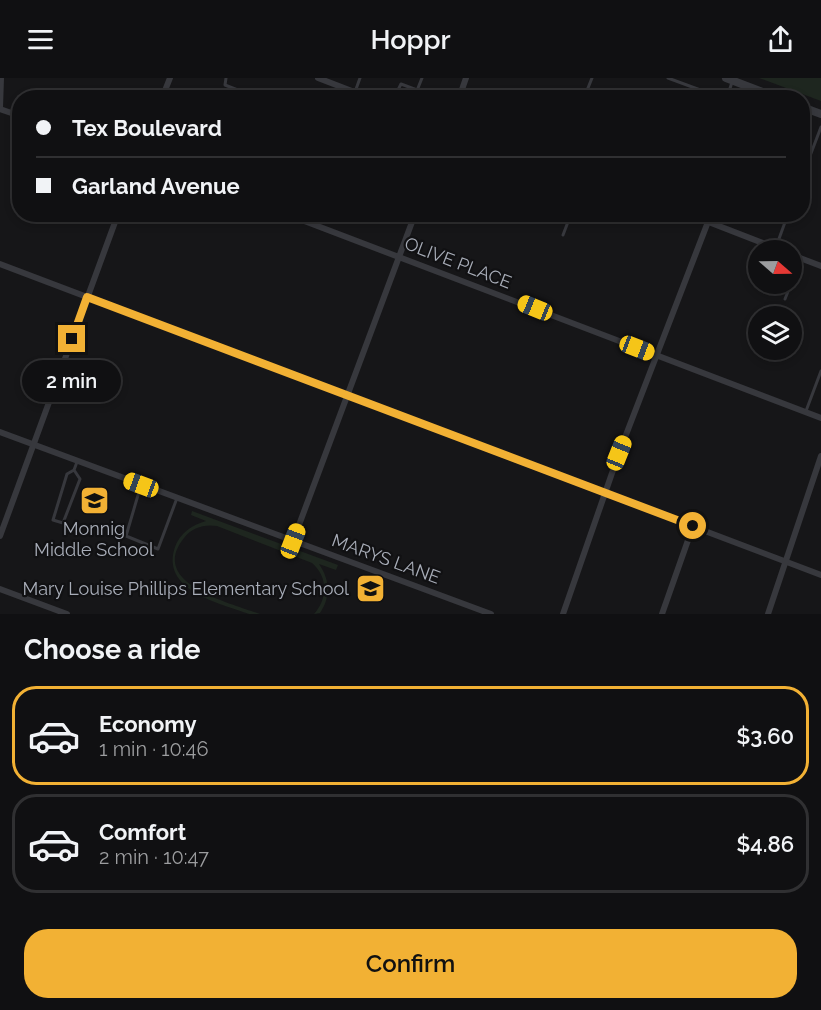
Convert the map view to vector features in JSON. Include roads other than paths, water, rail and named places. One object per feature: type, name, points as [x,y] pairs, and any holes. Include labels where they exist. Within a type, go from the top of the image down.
[{"type":"street","points":[[0,108],[1,78]]},
{"type":"street","points":[[318,78],[350,90]]},
{"type":"street","points":[[729,79],[749,90]]},
{"type":"street","points":[[0,536],[115,222]]},
{"type":"street","name":"OLIVE PLACE","points":[[308,222],[821,418]]},
{"type":"street","points":[[293,541],[412,222]]},
{"type":"street","points":[[563,614],[605,493],[708,222],[755,240]]},
{"type":"street","points":[[802,258],[821,266]]},
{"type":"street","points":[[0,264],[821,575]]},
{"type":"street","name":"MARYS LANE","points":[[0,432],[491,614]]},
{"type":"street","points":[[768,614],[821,456]]},
{"type":"street","points":[[662,614],[693,526]]},
{"type":"street","points":[[0,589],[67,614]]},
{"type":"lane","points":[[226,78],[225,86],[236,90]]},
{"type":"lane","points":[[398,90],[401,84],[417,90],[422,78]]},
{"type":"lane","points":[[669,78],[702,90]]},
{"type":"lane","points":[[810,156],[821,127]]},
{"type":"lane","points":[[563,235],[568,222]]},
{"type":"lane","points":[[781,240],[786,222]]},
{"type":"lane","points":[[785,299],[787,294]]},
{"type":"lane","points":[[806,412],[821,371]]},
{"type":"lane","points":[[74,470],[80,478],[63,523],[53,520],[67,474],[74,470],[77,462]]},
{"type":"lane","points":[[141,485],[126,536],[158,549],[177,498]]},
{"type":"place","name":"Monnig Middle School","points":[[94,500]]},
{"type":"place","name":"Mary Louise Phillips Elementary School","points":[[370,589]]}]
